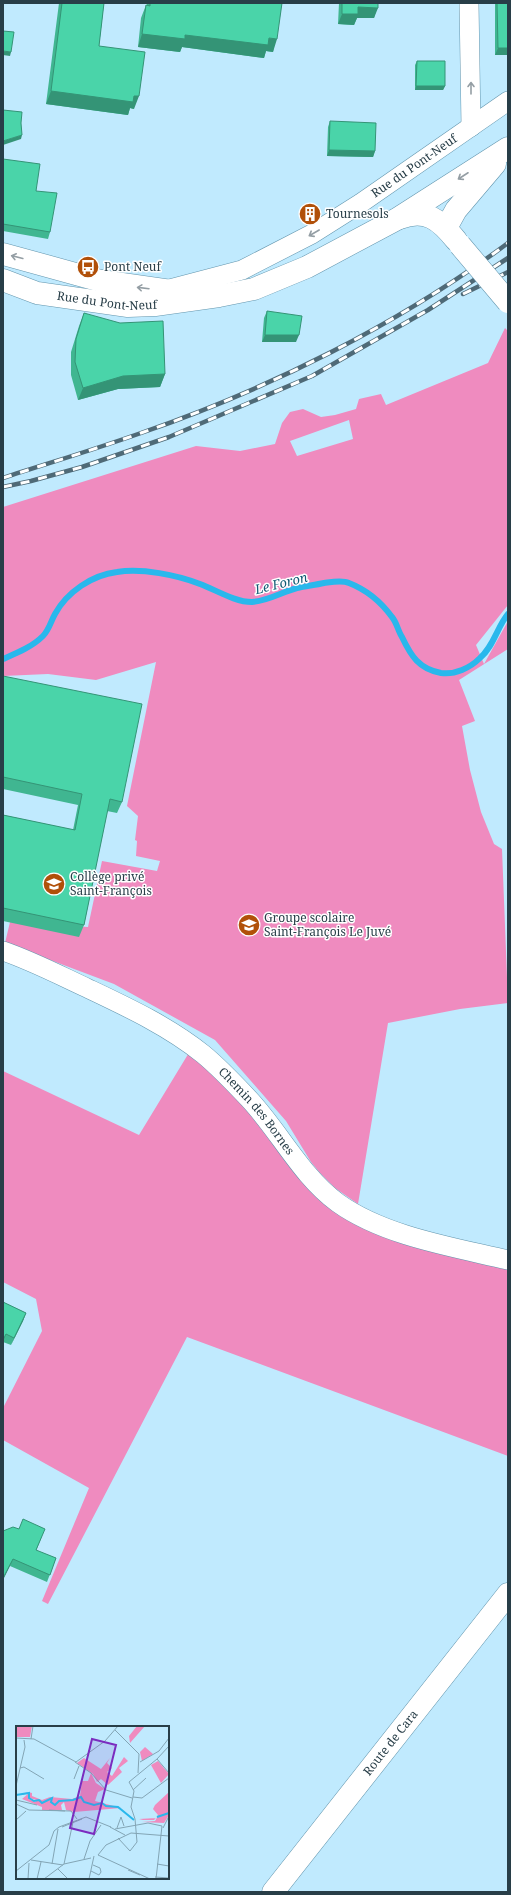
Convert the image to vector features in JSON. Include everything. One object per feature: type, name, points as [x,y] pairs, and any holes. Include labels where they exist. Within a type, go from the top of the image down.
[{"type":"street","points":[[469,3],[471,127]]},
{"type":"street","name":"Rue du Pont-Neuf","points":[[164,290],[242,270],[284,250],[354,208],[508,101]]},
{"type":"street","points":[[397,219],[508,148]]},
{"type":"street","points":[[446,228],[460,205],[508,148]]},
{"type":"street","points":[[397,219],[407,215],[423,215],[433,218],[446,228],[508,302]]},
{"type":"street","name":"Rue du Pont-Neuf","points":[[3,280],[36,293],[128,306],[155,305],[214,297],[238,293],[270,284],[307,267],[397,219]]},
{"type":"street","name":"Rue du Pont-Neuf","points":[[3,254],[101,281],[214,297]]},
{"type":"street","points":[[36,293],[49,286],[47,266]]},
{"type":"street","name":"Chemin des Bornes","points":[[3,951],[25,959],[146,1016],[176,1034],[198,1050],[227,1076],[252,1103],[305,1171],[325,1192],[338,1203],[359,1216],[412,1236],[508,1260]]},
{"type":"street","name":"Route de Cara","points":[[273,1892],[508,1594]]},
{"type":"shaded area","points":[[505,328],[508,331],[508,605],[476,645],[484,664],[508,621],[508,649],[459,680],[475,721],[462,726],[470,770],[481,812],[494,844],[502,849],[508,1003],[460,1009],[388,1023],[358,1204],[335,1188],[320,1173],[311,1162],[286,1121],[215,1040],[114,984],[5,943],[10,922],[88,927],[102,861],[157,871],[160,861],[136,856],[137,841],[135,840],[138,816],[127,806],[156,662],[96,680],[48,674],[3,676],[3,507],[196,446],[240,451],[275,444],[282,423],[290,412],[303,409],[321,417],[335,415],[356,409],[359,399],[381,394],[386,405],[488,363]],"holes":[[[349,420],[353,439],[297,456],[290,441]]]},
{"type":"shaded area","points":[[190,1051],[226,1084],[315,1193],[508,1267],[508,1456],[187,1337],[48,1604],[42,1601],[89,1488],[3,1440],[3,1408],[42,1331],[36,1299],[3,1282],[3,1071],[139,1135]]},
{"type":"building","points":[[62,3],[104,3],[99,46],[145,52],[139,96],[134,96],[133,102],[51,91]]},
{"type":"building","points":[[150,3],[282,3],[277,39],[269,38],[268,45],[185,35],[185,39],[142,34],[146,5],[150,6]]},
{"type":"building","points":[[342,3],[378,3],[378,8],[358,7],[358,14],[342,14]]},
{"type":"building","points":[[497,3],[508,3],[508,48],[498,48]]},
{"type":"building","points":[[3,31],[14,32],[11,52],[3,51]]},
{"type":"building","points":[[417,61],[445,61],[445,86],[416,86]]},
{"type":"building","points":[[3,110],[22,112],[22,135],[3,141]]},
{"type":"building","points":[[330,121],[376,123],[375,151],[329,150]]},
{"type":"building","points":[[3,159],[40,164],[36,191],[57,193],[50,232],[3,224]]},
{"type":"building","points":[[267,311],[302,316],[299,335],[265,335]]},
{"type":"building","points":[[84,313],[120,323],[163,321],[165,374],[123,376],[83,388],[75,362],[76,339]]},
{"type":"building","points":[[3,676],[142,704],[122,802],[110,799],[84,925],[3,908],[3,815],[75,830],[82,794],[3,777]]},
{"type":"building","points":[[3,1302],[26,1313],[14,1338],[6,1334],[3,1340]]},
{"type":"building","points":[[23,1519],[45,1529],[36,1550],[56,1558],[50,1575],[13,1559],[3,1578],[3,1531],[13,1527],[19,1529]]},
{"type":"waterway","name":"Le Foron","points":[[3,659],[29,647],[39,640],[47,631],[60,606],[81,586],[98,577],[127,571],[159,573],[181,578],[200,584],[232,598],[252,602],[264,600],[297,588],[330,582],[346,582],[362,589],[378,601],[394,619],[412,656],[421,665],[441,673],[457,672],[476,662],[489,648],[508,614]]},
{"type":"railway","points":[[3,478],[107,445],[189,416],[285,375],[332,352],[423,301],[508,243]]},
{"type":"railway","points":[[3,487],[82,467],[169,437],[312,376],[428,310],[508,258]]},
{"type":"railway","points":[[463,294],[508,272]]},
{"type":"place","name":"Tournesols","points":[[310,214]]},
{"type":"place","name":"Pont Neuf","points":[[88,267]]},
{"type":"place","name":"Collège privé Saint-François","points":[[54,884]]},
{"type":"place","name":"Groupe scolaire Saint-François Le Juvé","points":[[249,925]]}]
